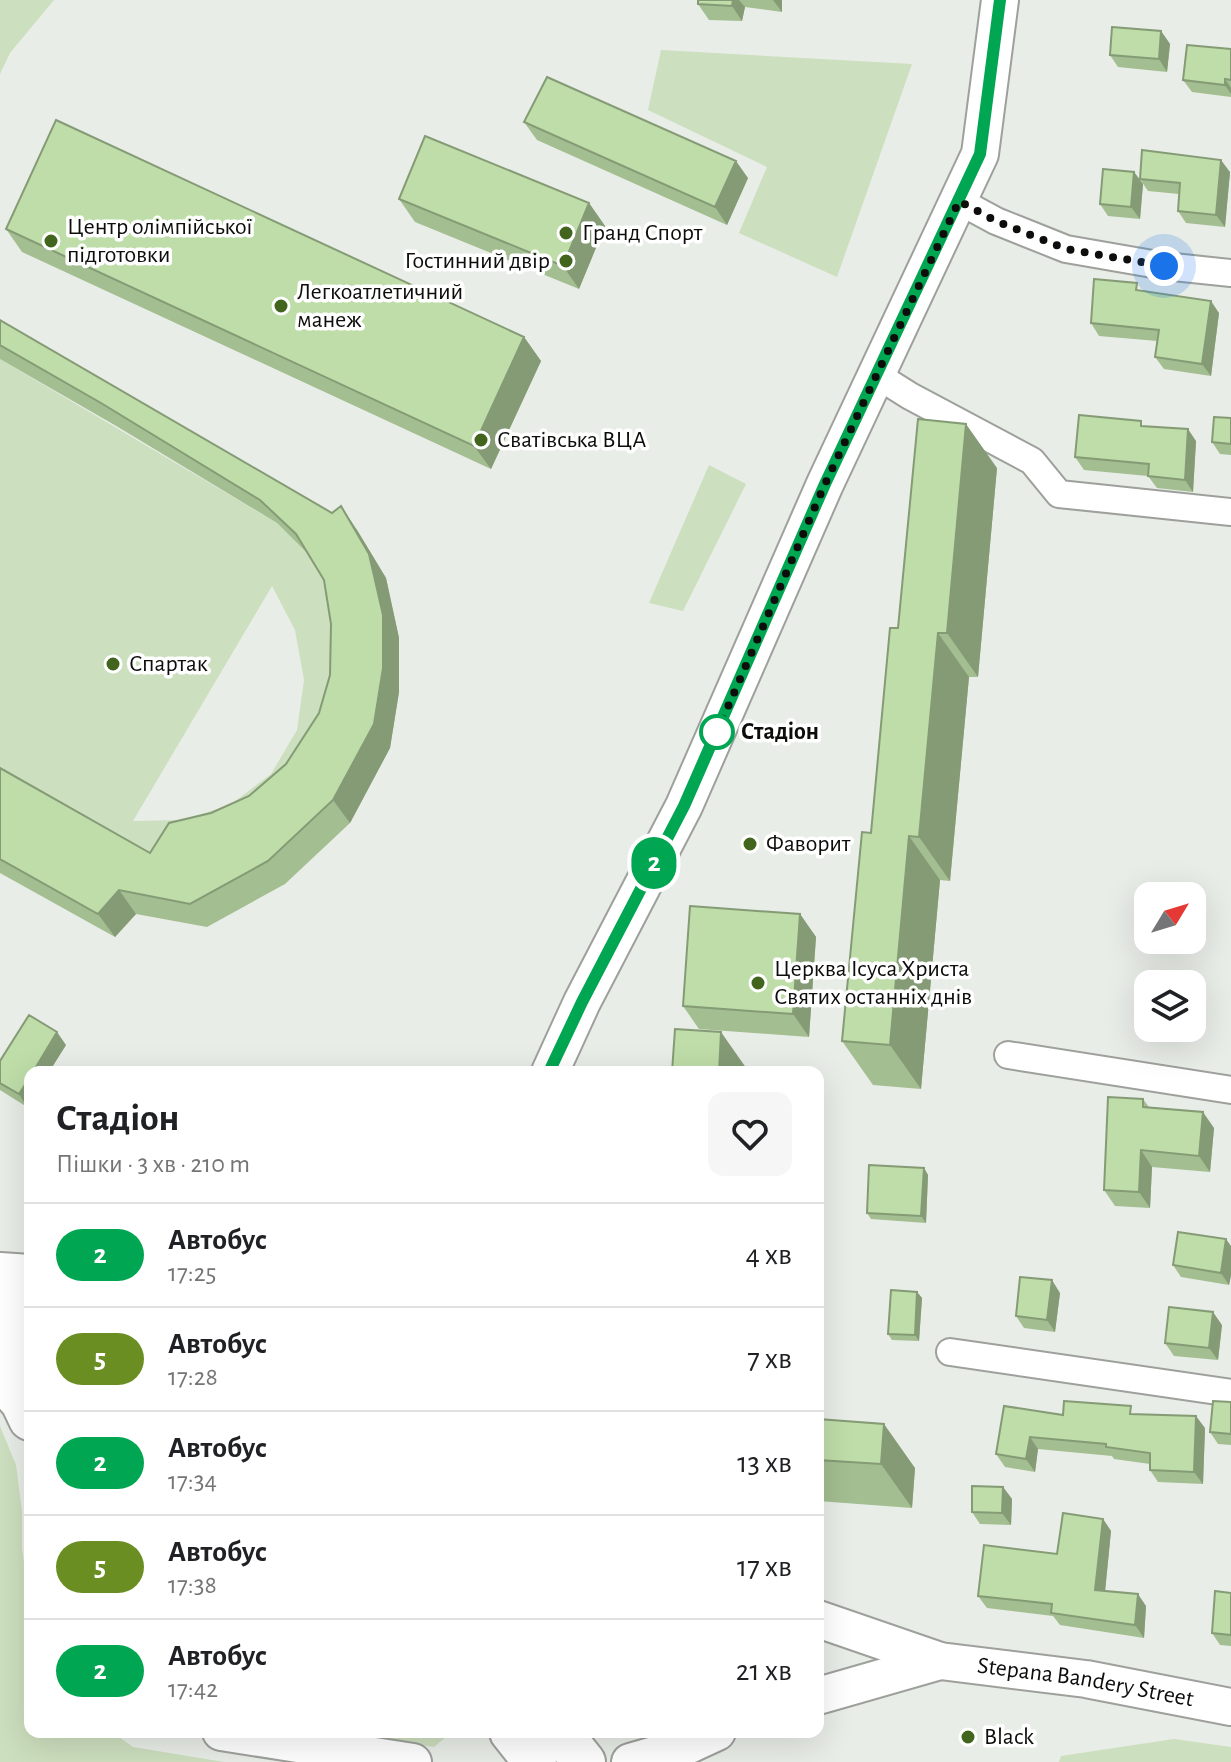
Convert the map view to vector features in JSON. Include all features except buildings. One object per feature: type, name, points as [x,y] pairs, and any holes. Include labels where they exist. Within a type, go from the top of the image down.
[{"type":"main road","points":[[553,1066],[582,1002],[684,806],[875,374],[980,154],[1000,0]]},
{"type":"main road","points":[[0,1274],[24,1276]]},
{"type":"main road","points":[[0,1306],[24,1319]]},
{"type":"main road","points":[[0,1338],[24,1351]]},
{"type":"main road","points":[[0,1377],[24,1406]]},
{"type":"main road","name":"Stepana Bandery Street","points":[[824,1621],[940,1661],[1086,1679],[1231,1707]]},
{"type":"main road","name":"Stepana Bandery Street","points":[[824,1694],[940,1661]]},
{"type":"main road","points":[[259,1738],[413,1762]]},
{"type":"main road","points":[[516,1738],[535,1762]]},
{"type":"main road","points":[[565,1738],[584,1762]]},
{"type":"main road","points":[[606,1762],[632,1738]]},
{"type":"main road","points":[[630,1762],[704,1738]]},
{"type":"street","points":[[959,201],[996,221],[1066,249],[1164,266],[1231,273]]},
{"type":"street","points":[[875,374],[1032,461],[1059,494],[1231,512]]},
{"type":"street","points":[[1008,1055],[1231,1090]]},
{"type":"street","points":[[950,1352],[1231,1393]]},
{"type":"green space","points":[[0,0],[54,0],[10,53],[0,74]]},
{"type":"green space","points":[[661,50],[912,64],[837,277],[739,233],[767,167],[648,110]]},
{"type":"green space","name":"Спартак","points":[[0,359],[277,523],[312,558],[340,604],[335,737],[167,876],[0,783]],"holes":[[[272,586],[295,630],[304,680],[297,730],[271,774],[230,805],[182,820],[133,821]]]},
{"type":"green space","points":[[709,465],[746,484],[683,611],[649,603]]},
{"type":"green space","points":[[0,1426],[16,1465],[22,1512],[24,1738],[120,1738],[133,1747],[224,1762],[0,1762]]},
{"type":"green space","points":[[376,1738],[445,1738],[434,1747]]},
{"type":"green space","points":[[1174,1739],[1231,1747],[1231,1762],[1059,1762],[1061,1756]]},
{"type":"bus line","name":"2","points":[[552,1066],[684,806],[825,484],[980,154],[1000,0]]},
{"type":"place","name":"Гранд Спорт","points":[[566,233]]},
{"type":"place","name":"Центр олімпійської підготовки","points":[[51,241]]},
{"type":"place","name":"Гостинний двір","points":[[566,261]]},
{"type":"place","name":"Легкоатлетичний манеж","points":[[281,306]]},
{"type":"place","name":"Сватівська ВЦА","points":[[481,440]]},
{"type":"place","name":"Спартак","points":[[113,664]]},
{"type":"place","name":"Стадіон","points":[[717,732]]},
{"type":"place","name":"Фаворит","points":[[750,844]]},
{"type":"place","name":"Церква Ісуса Христа Святих останніх днів","points":[[758,983]]},
{"type":"place","name":"Black","points":[[968,1737]]},
{"type":"route","points":[[717,732],[875,374],[959,201],[996,221],[1066,249],[1164,266]]}]
